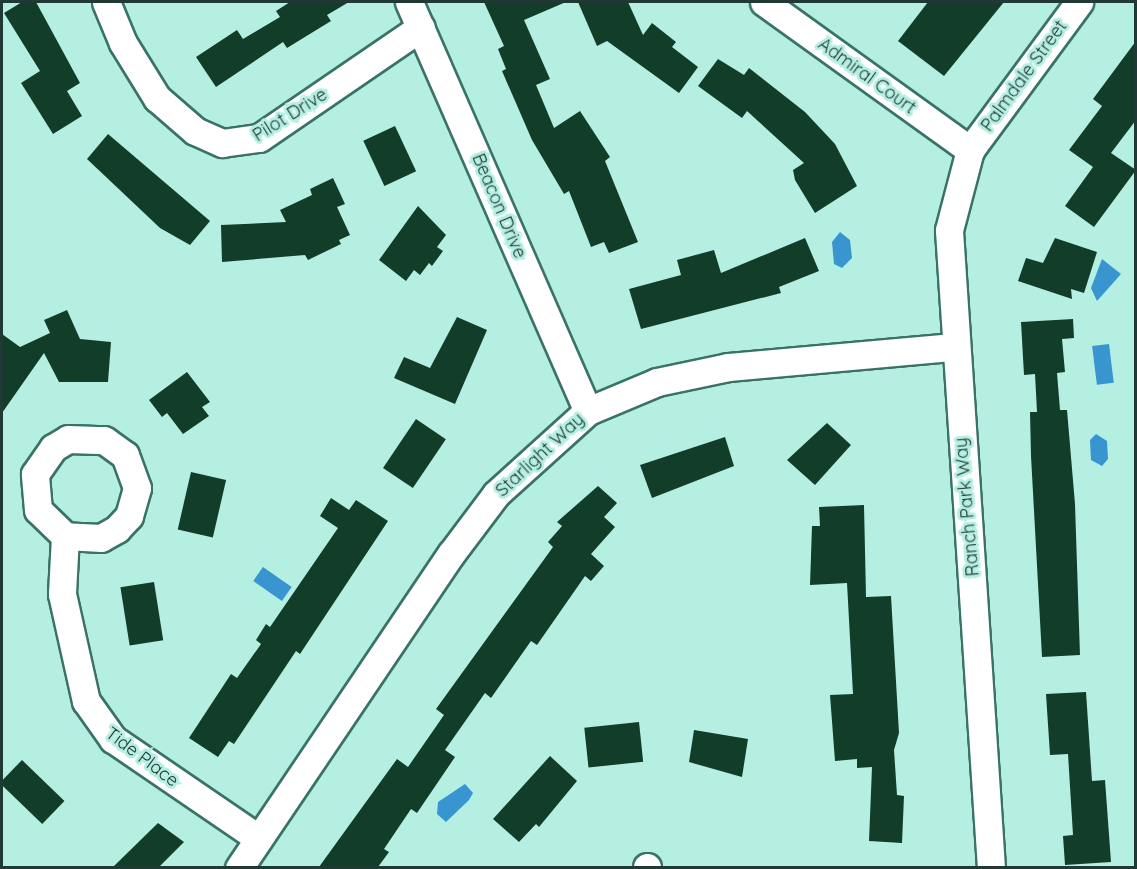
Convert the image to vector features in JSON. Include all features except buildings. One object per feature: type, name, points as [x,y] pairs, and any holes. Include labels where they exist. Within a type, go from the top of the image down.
[{"type":"street","name":"Pilot Drive","points":[[106,2],[123,43],[157,98],[195,131],[222,143],[259,138],[421,27]]},
{"type":"street","name":"Beacon Drive","points":[[409,2],[588,411]]},
{"type":"street","name":"Admiral Court","points":[[764,2],[970,150]]},
{"type":"street","name":"Palmdale Street","points":[[970,150],[1079,2]]},
{"type":"street","name":"Ranch Park Way","points":[[970,150],[949,230],[954,347],[991,867]]},
{"type":"street","name":"Starlight Way","points":[[239,867],[496,494],[588,411],[657,382],[728,367],[954,347]]},
{"type":"street","name":"Tide Place","points":[[66,536],[62,594],[82,686],[93,714],[126,749],[258,838]]},
{"type":"water","points":[[840,232],[850,240],[852,258],[842,268],[834,264],[832,242]]},
{"type":"water","points":[[1102,259],[1121,274],[1097,301],[1091,288]]},
{"type":"water","points":[[1109,344],[1114,383],[1097,385],[1092,346]]},
{"type":"water","points":[[1096,434],[1107,441],[1108,459],[1102,466],[1091,460],[1090,440]]},
{"type":"water","points":[[263,567],[292,587],[282,601],[253,581]]},
{"type":"water","points":[[465,784],[473,793],[469,800],[446,822],[437,814],[438,802]]}]
